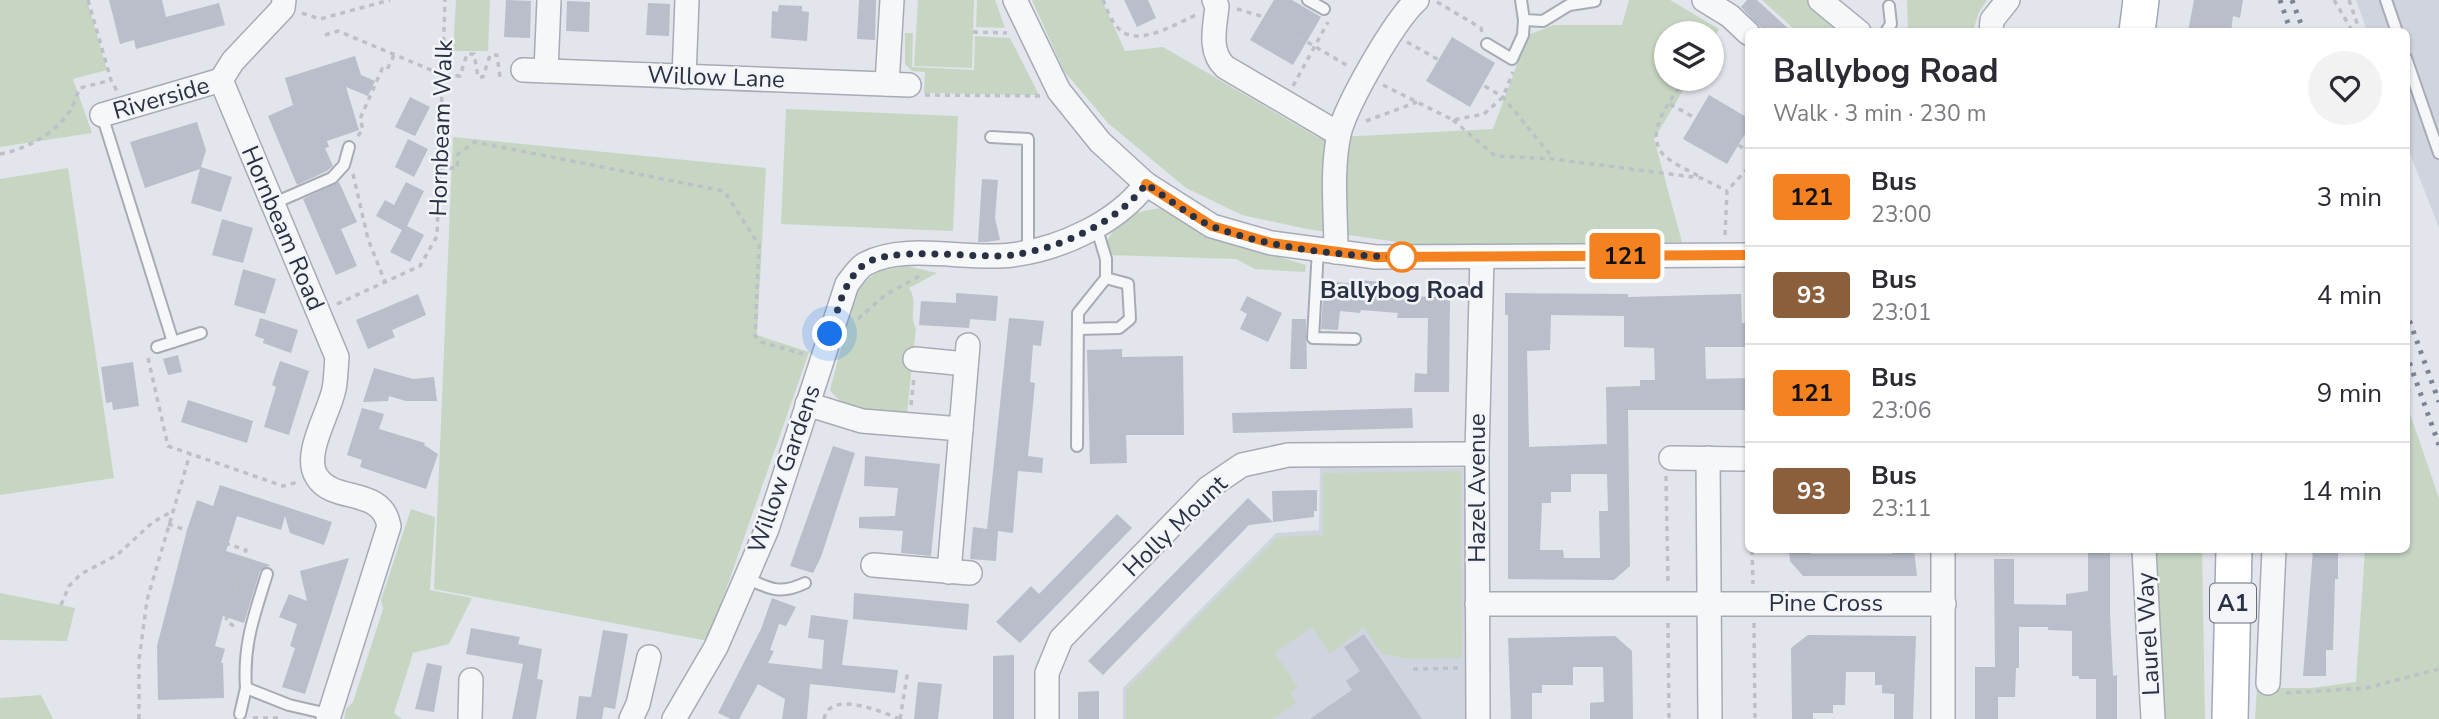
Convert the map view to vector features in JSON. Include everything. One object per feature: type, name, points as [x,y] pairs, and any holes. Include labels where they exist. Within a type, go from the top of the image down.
[{"type":"main road","points":[[2138,28],[2141,0]]},
{"type":"main road","name":"A1","points":[[2231,719],[2234,553]]},
{"type":"street","points":[[546,71],[549,0]]},
{"type":"street","points":[[684,76],[687,0]]},
{"type":"street","points":[[892,0],[898,85]]},
{"type":"street","points":[[1014,0],[1059,91],[1100,142],[1146,184],[1212,226],[1271,243],[1376,257],[1745,255]]},
{"type":"street","points":[[1327,251],[1341,129],[1391,32],[1417,0]]},
{"type":"street","points":[[1704,0],[1730,16],[1745,30]]},
{"type":"street","points":[[1819,0],[1853,28]]},
{"type":"street","points":[[1991,28],[1992,20],[2008,0]]},
{"type":"street","points":[[1218,3],[1214,49],[1217,60],[1284,102],[1341,129]]},
{"type":"street","points":[[221,80],[233,61],[284,4]]},
{"type":"street","name":"Willow Lane","points":[[523,70],[898,85]]},
{"type":"street","name":"Riverside","points":[[102,115],[221,80]]},
{"type":"street","name":"Hornbeam Road","points":[[221,80],[337,357],[334,389],[310,461],[317,477]]},
{"type":"street","name":"Willow Gardens","points":[[674,719],[716,647],[767,529],[847,284],[863,265],[891,255],[1012,255],[1053,245],[1096,226],[1125,206],[1146,184]]},
{"type":"street","name":"Hazel Avenue","points":[[1478,719],[1477,454],[1482,257]]},
{"type":"street","points":[[873,565],[960,572],[961,429],[967,354],[915,359]]},
{"type":"street","points":[[807,404],[862,421],[961,429]]},
{"type":"street","name":"Holly Mount","points":[[1047,719],[1047,673],[1061,639],[1208,488],[1242,465],[1288,455],[1477,454]]},
{"type":"street","points":[[1671,458],[1743,459]]},
{"type":"street","points":[[1708,458],[1710,719]]},
{"type":"street","points":[[317,477],[324,485],[376,503],[387,513],[389,526],[328,716]]},
{"type":"street","points":[[1943,553],[1943,719]]},
{"type":"street","name":"Laurel Way","points":[[2144,553],[2152,719]]},
{"type":"street","points":[[2274,553],[2277,688]]},
{"type":"street","points":[[2234,590],[2274,589]]},
{"type":"street","name":"Pine Cross","points":[[1477,604],[1944,604]]},
{"type":"street","points":[[649,657],[635,711],[667,719]]},
{"type":"street","points":[[470,719],[471,680]]},
{"type":"lane","points":[[1308,0],[1324,9]]},
{"type":"lane","points":[[1487,44],[1512,59],[1523,35],[1521,0]]},
{"type":"lane","points":[[2386,0],[2396,28]]},
{"type":"lane","points":[[1524,20],[1543,21],[1569,5],[1595,1]]},
{"type":"lane","points":[[1888,28],[1891,24],[1889,6]]},
{"type":"lane","points":[[2410,69],[2439,151]]},
{"type":"lane","points":[[2426,114],[2439,110]]},
{"type":"lane","points":[[102,115],[173,342]]},
{"type":"lane","points":[[990,137],[1028,139],[1027,251]]},
{"type":"lane","points":[[272,204],[332,178],[344,166],[349,147]]},
{"type":"lane","points":[[1077,446],[1078,313],[1106,278],[1106,258],[1096,226]]},
{"type":"lane","points":[[1327,251],[1313,338],[1355,339]]},
{"type":"lane","points":[[1078,329],[1119,328],[1130,319],[1128,284],[1106,278]]},
{"type":"lane","points":[[157,347],[201,333]]},
{"type":"lane","points":[[245,716],[244,658],[247,639],[267,574]]},
{"type":"lane","points":[[746,578],[769,589],[787,592],[805,583]]},
{"type":"lane","points":[[246,688],[328,716]]},
{"type":"path","name":"Riverside","points":[[0,154],[13,152],[41,137],[68,114],[80,88],[111,80],[88,0]]},
{"type":"path","points":[[284,4],[320,19],[390,0]]},
{"type":"path","name":"Hornbeam Walk","points":[[319,313],[420,266],[437,236],[445,0]]},
{"type":"path","points":[[1103,0],[1116,26],[1122,32],[1137,37],[1160,30],[1218,3],[1264,17]]},
{"type":"path","points":[[1434,0],[1480,28],[1487,44]]},
{"type":"path","points":[[2334,0],[2355,28]]},
{"type":"path","points":[[2348,0],[2356,28]]},
{"type":"path","points":[[1284,102],[1331,17],[1324,9]]},
{"type":"path","points":[[974,32],[1009,33],[1026,26]]},
{"type":"path","points":[[326,35],[338,31],[443,75],[460,76],[467,54],[474,54],[478,77],[483,77],[490,55],[497,55],[500,77],[505,77],[513,57],[517,57],[523,70]]},
{"type":"path","points":[[1391,32],[1439,60]]},
{"type":"path","points":[[1299,37],[1453,121],[1495,156],[1553,159],[1701,178]]},
{"type":"path","points":[[349,147],[363,129],[360,119],[382,69],[387,71],[394,55]]},
{"type":"path","points":[[1453,121],[1484,114],[1503,97],[1514,71],[1512,59]]},
{"type":"path","points":[[1476,81],[1503,97],[1553,159]]},
{"type":"path","points":[[898,85],[919,95],[1041,96],[1059,91]]},
{"type":"path","points":[[1678,91],[1656,127],[1657,141],[1663,154],[1727,191]]},
{"type":"path","points":[[1341,129],[1417,102]]},
{"type":"path","points":[[1670,104],[1695,118]]},
{"type":"path","points":[[1730,140],[1745,149]]},
{"type":"path","points":[[439,168],[457,168],[458,154],[475,142],[724,191],[759,245],[755,336],[761,342],[821,360]]},
{"type":"path","points":[[344,166],[355,176],[368,239],[385,282]]},
{"type":"path","points":[[1723,256],[1727,191],[1745,171]]},
{"type":"path","points":[[857,320],[885,295],[963,255]]},
{"type":"path","points":[[157,347],[148,357],[168,446],[283,485],[317,477]]},
{"type":"path","points":[[909,424],[915,359]]},
{"type":"path","points":[[139,719],[139,660],[147,600],[190,454]]},
{"type":"path","points":[[1670,719],[1666,471],[1671,458]]},
{"type":"path","points":[[61,605],[68,586],[81,574],[117,555],[153,522],[171,512]]},
{"type":"path","points":[[168,524],[246,550],[226,620],[247,639]]},
{"type":"path","points":[[1752,553],[1755,719]]},
{"type":"path","points":[[1413,669],[1478,668]]},
{"type":"path","points":[[2277,688],[2365,688],[2439,669]]},
{"type":"path","points":[[824,719],[825,713],[832,706],[856,704],[900,719],[908,670]]},
{"type":"path","points":[[245,716],[286,718],[305,709]]},
{"type":"shaded area","points":[[2356,0],[2439,0],[2439,228],[2410,153],[2410,28],[2366,28]]},
{"type":"shaded area","points":[[1320,468],[1465,468],[1465,719],[1123,719],[1123,688],[1276,533],[1319,530]]},
{"type":"green space","points":[[0,0],[87,0],[107,70],[73,79],[92,133],[0,147]]},
{"type":"green space","points":[[456,0],[490,0],[488,51],[453,51]]},
{"type":"green space","points":[[918,0],[974,0],[972,68],[914,66]]},
{"type":"green space","points":[[977,0],[995,0],[1005,28],[976,27]]},
{"type":"green space","points":[[1032,0],[1102,0],[1125,51],[1163,47],[1319,138],[1493,129],[1528,35],[1554,25],[1622,25],[1629,0],[1670,0],[1705,21],[1654,21],[1654,91],[1683,91],[1654,139],[1682,242],[1474,253],[1307,229],[1242,215],[1186,188],[1108,123],[1064,71]]},
{"type":"green space","points":[[1762,0],[1810,0],[1844,28],[1793,28]]},
{"type":"green space","points":[[1907,0],[1987,0],[1979,12],[1974,28],[1908,28]]},
{"type":"green space","points":[[905,33],[913,33],[912,67],[974,70],[975,36],[1010,38],[1039,95],[924,93],[925,72],[912,71],[905,64]]},
{"type":"green space","points":[[786,109],[958,116],[953,231],[781,224]]},
{"type":"green space","points":[[453,137],[766,168],[757,335],[809,352],[708,641],[434,589]]},
{"type":"green space","points":[[68,168],[114,478],[0,495],[0,179]]},
{"type":"green space","points":[[1169,207],[1249,248],[1306,265],[1305,272],[1255,269],[1236,259],[1110,255],[1107,241],[1125,219],[1140,212]]},
{"type":"green space","points":[[907,266],[937,273],[909,288],[916,328],[907,413],[854,407],[836,398],[830,390],[859,286],[877,272]]},
{"type":"green space","points":[[2410,414],[2439,498],[2439,719],[2255,719],[2257,688],[2312,688],[2356,682],[2365,553],[2410,553]]},
{"type":"green space","points":[[1461,471],[1462,658],[1412,659],[1382,654],[1364,627],[1330,654],[1312,627],[1275,653],[1298,687],[1290,693],[1296,703],[1273,719],[1126,719],[1126,690],[1277,537],[1323,535],[1323,473]]},
{"type":"green space","points":[[411,509],[435,517],[430,590],[472,598],[449,644],[413,653],[394,713],[402,719],[344,719],[346,709],[353,702],[383,609],[381,600]]},
{"type":"green space","points":[[2148,553],[2202,553],[2205,719],[2157,719]]},
{"type":"green space","points":[[0,593],[75,608],[67,641],[0,640]]},
{"type":"green space","points":[[41,695],[53,719],[0,719],[0,698]]},
{"type":"building","points":[[109,0],[162,0],[166,17],[219,3],[225,25],[136,49],[134,40],[120,44]]},
{"type":"building","points":[[506,0],[531,1],[530,38],[504,37]]},
{"type":"building","points":[[859,0],[876,0],[875,40],[857,39]]},
{"type":"building","points":[[1124,0],[1148,0],[1156,18],[1137,27]]},
{"type":"building","points":[[1274,0],[1292,0],[1321,17],[1293,65],[1250,40]]},
{"type":"building","points":[[1747,0],[1757,0],[1788,28],[1761,28],[1741,7]]},
{"type":"building","points":[[2194,0],[2243,0],[2240,18],[2233,16],[2232,28],[2189,28]]},
{"type":"building","points":[[567,1],[590,2],[589,32],[566,31]]},
{"type":"building","points":[[648,3],[670,4],[669,36],[646,35]]},
{"type":"building","points":[[779,5],[802,6],[802,11],[809,12],[807,41],[771,38],[772,11],[778,12]]},
{"type":"building","points":[[1452,37],[1495,63],[1470,107],[1426,81]]},
{"type":"building","points":[[355,56],[361,75],[375,81],[368,96],[346,87],[359,130],[327,141],[329,147],[325,148],[333,166],[297,185],[268,116],[293,105],[285,78]]},
{"type":"building","points":[[1709,95],[1745,116],[1745,134],[1727,164],[1683,139]]},
{"type":"building","points":[[410,97],[430,107],[415,136],[395,127]]},
{"type":"building","points":[[197,122],[206,150],[201,167],[232,177],[221,212],[191,203],[200,169],[145,188],[130,142]]},
{"type":"building","points":[[408,139],[428,149],[414,177],[395,167]]},
{"type":"building","points":[[982,179],[998,180],[995,218],[1000,240],[978,242]]},
{"type":"building","points":[[339,182],[357,222],[341,229],[357,266],[336,275],[303,199]]},
{"type":"building","points":[[406,182],[424,191],[407,226],[424,235],[410,262],[390,252],[402,230],[376,216],[385,200],[394,205]]},
{"type":"building","points":[[222,219],[253,228],[243,263],[212,255]]},
{"type":"building","points":[[243,269],[276,279],[265,314],[234,305]]},
{"type":"building","points":[[1361,280],[1380,282],[1379,296],[1450,297],[1449,392],[1414,392],[1415,373],[1427,374],[1428,318],[1397,318],[1398,313],[1361,310],[1360,313],[1340,311],[1338,330],[1321,329],[1324,281],[1360,284]]},
{"type":"building","points":[[956,293],[998,296],[996,321],[970,319],[969,328],[919,325],[921,301],[956,303]]},
{"type":"building","points":[[1505,293],[1628,294],[1628,297],[1741,294],[1745,347],[1705,347],[1706,379],[1745,378],[1745,410],[1628,410],[1630,566],[1614,580],[1508,579],[1508,315],[1505,315]],"holes":[[[1551,315],[1624,316],[1624,347],[1654,348],[1655,380],[1640,380],[1640,386],[1606,387],[1607,444],[1529,447],[1527,351],[1550,350]],[[1571,474],[1607,474],[1608,511],[1599,511],[1600,558],[1564,558],[1563,550],[1540,550],[1542,503],[1551,503],[1551,492],[1571,492]]]},
{"type":"building","points":[[418,294],[426,315],[392,330],[395,337],[368,349],[356,320]]},
{"type":"building","points":[[1247,296],[1282,313],[1268,342],[1240,329],[1247,314],[1240,310]]},
{"type":"building","points":[[260,318],[298,330],[291,353],[263,343],[264,339],[255,336]]},
{"type":"building","points":[[1009,318],[1044,321],[1041,346],[1033,345],[1030,382],[1035,383],[1028,456],[1043,458],[1042,473],[1018,471],[1013,533],[998,531],[996,561],[970,559],[973,527],[987,529]]},
{"type":"building","points":[[1292,319],[1306,319],[1307,369],[1290,369]]},
{"type":"building","points":[[1122,349],[1122,357],[1183,356],[1184,435],[1126,435],[1127,463],[1090,464],[1087,350]]},
{"type":"building","points":[[178,355],[182,372],[168,375],[163,359]]},
{"type":"building","points":[[280,361],[309,371],[289,435],[264,427],[276,387],[272,385]]},
{"type":"building","points":[[133,362],[139,406],[113,410],[112,402],[106,403],[101,367]]},
{"type":"building","points":[[374,368],[413,379],[434,377],[437,401],[406,401],[389,396],[388,401],[363,402]]},
{"type":"building","points":[[188,400],[253,421],[247,443],[181,422]]},
{"type":"building","points":[[362,408],[384,414],[379,429],[425,443],[424,445],[438,454],[426,489],[360,467],[362,460],[347,455]]},
{"type":"building","points":[[1412,408],[1413,428],[1233,433],[1232,413]]},
{"type":"building","points":[[833,446],[855,453],[821,557],[813,573],[790,566]]},
{"type":"building","points":[[865,456],[940,464],[931,556],[901,553],[903,531],[859,528],[859,517],[895,516],[898,488],[864,486]]},
{"type":"building","points":[[220,485],[332,522],[324,545],[290,533],[285,516],[281,530],[237,516],[226,551],[270,565],[260,571],[244,623],[223,616],[215,646],[225,649],[221,663],[224,698],[158,700],[157,646],[187,530],[197,500],[213,506]]},
{"type":"building","points":[[1317,490],[1317,511],[1314,511],[1314,517],[1249,525],[1103,675],[1088,661],[1248,498],[1273,522],[1272,491]]},
{"type":"building","points":[[1117,514],[1132,528],[1020,643],[996,622],[1031,586],[1039,594]]},
{"type":"building","points":[[1789,553],[1914,553],[1917,576],[1803,576],[1790,561]]},
{"type":"building","points":[[2088,553],[2110,553],[2110,613],[2113,676],[2117,675],[2117,719],[2096,719],[2096,679],[2079,679],[2079,676],[2072,676],[2072,631],[2048,630],[2048,627],[2019,627],[2019,668],[2016,668],[2015,697],[1998,697],[1998,719],[1975,719],[1975,667],[1995,667],[1994,559],[2014,559],[2014,604],[2066,605],[2066,594],[2088,591]]},
{"type":"building","points":[[2313,553],[2338,553],[2333,650],[2326,650],[2326,676],[2303,676]]},
{"type":"building","points":[[349,558],[305,694],[282,687],[295,648],[290,646],[297,624],[279,617],[289,594],[307,601],[300,571]]},
{"type":"building","points":[[854,593],[969,604],[967,630],[853,619]]},
{"type":"building","points":[[772,598],[796,607],[786,626],[779,624],[770,650],[774,651],[768,663],[822,669],[824,640],[808,638],[811,615],[848,620],[842,665],[898,670],[895,693],[810,684],[807,719],[782,719],[785,699],[758,684],[739,719],[731,719],[718,713],[761,629]]},
{"type":"building","points":[[471,628],[520,637],[518,644],[542,649],[537,679],[543,680],[536,719],[512,719],[523,664],[466,654]]},
{"type":"building","points":[[603,630],[628,634],[615,709],[604,707],[602,719],[576,719],[579,696],[591,697]]},
{"type":"building","points":[[1364,634],[1422,719],[1310,719],[1352,690],[1346,681],[1360,671],[1344,647]]},
{"type":"building","points":[[1808,635],[1916,636],[1913,719],[1894,719],[1894,694],[1882,693],[1882,685],[1875,685],[1875,672],[1846,672],[1845,705],[1833,705],[1833,713],[1813,713],[1813,719],[1792,719],[1791,648]]},
{"type":"building","points":[[1615,636],[1632,651],[1633,719],[1590,719],[1590,703],[1604,702],[1603,667],[1573,667],[1573,685],[1542,685],[1542,693],[1532,693],[1532,719],[1511,719],[1508,638]]},
{"type":"building","points":[[1014,655],[1014,719],[993,719],[993,656]]},
{"type":"building","points":[[427,663],[442,666],[434,712],[415,709]]},
{"type":"building","points":[[918,682],[942,684],[938,719],[914,719]]},
{"type":"building","points":[[1099,691],[1099,719],[1078,719],[1078,692]]},
{"type":"railway","points":[[2280,0],[2290,28]]},
{"type":"railway","points":[[2292,0],[2302,28]]},
{"type":"railway","points":[[2410,322],[2439,402]]},
{"type":"railway","points":[[2410,364],[2439,445]]},
{"type":"bus line","name":"121","points":[[1146,184],[1212,226],[1271,243],[1376,257],[1745,255]]},
{"type":"place","name":"Ballybog Road","points":[[1402,257]]},
{"type":"route","points":[[830,334],[847,284],[863,265],[891,255],[1012,255],[1053,245],[1096,226],[1125,206],[1146,184],[1212,226],[1271,243],[1376,257],[1410,257],[1402,257]]}]
